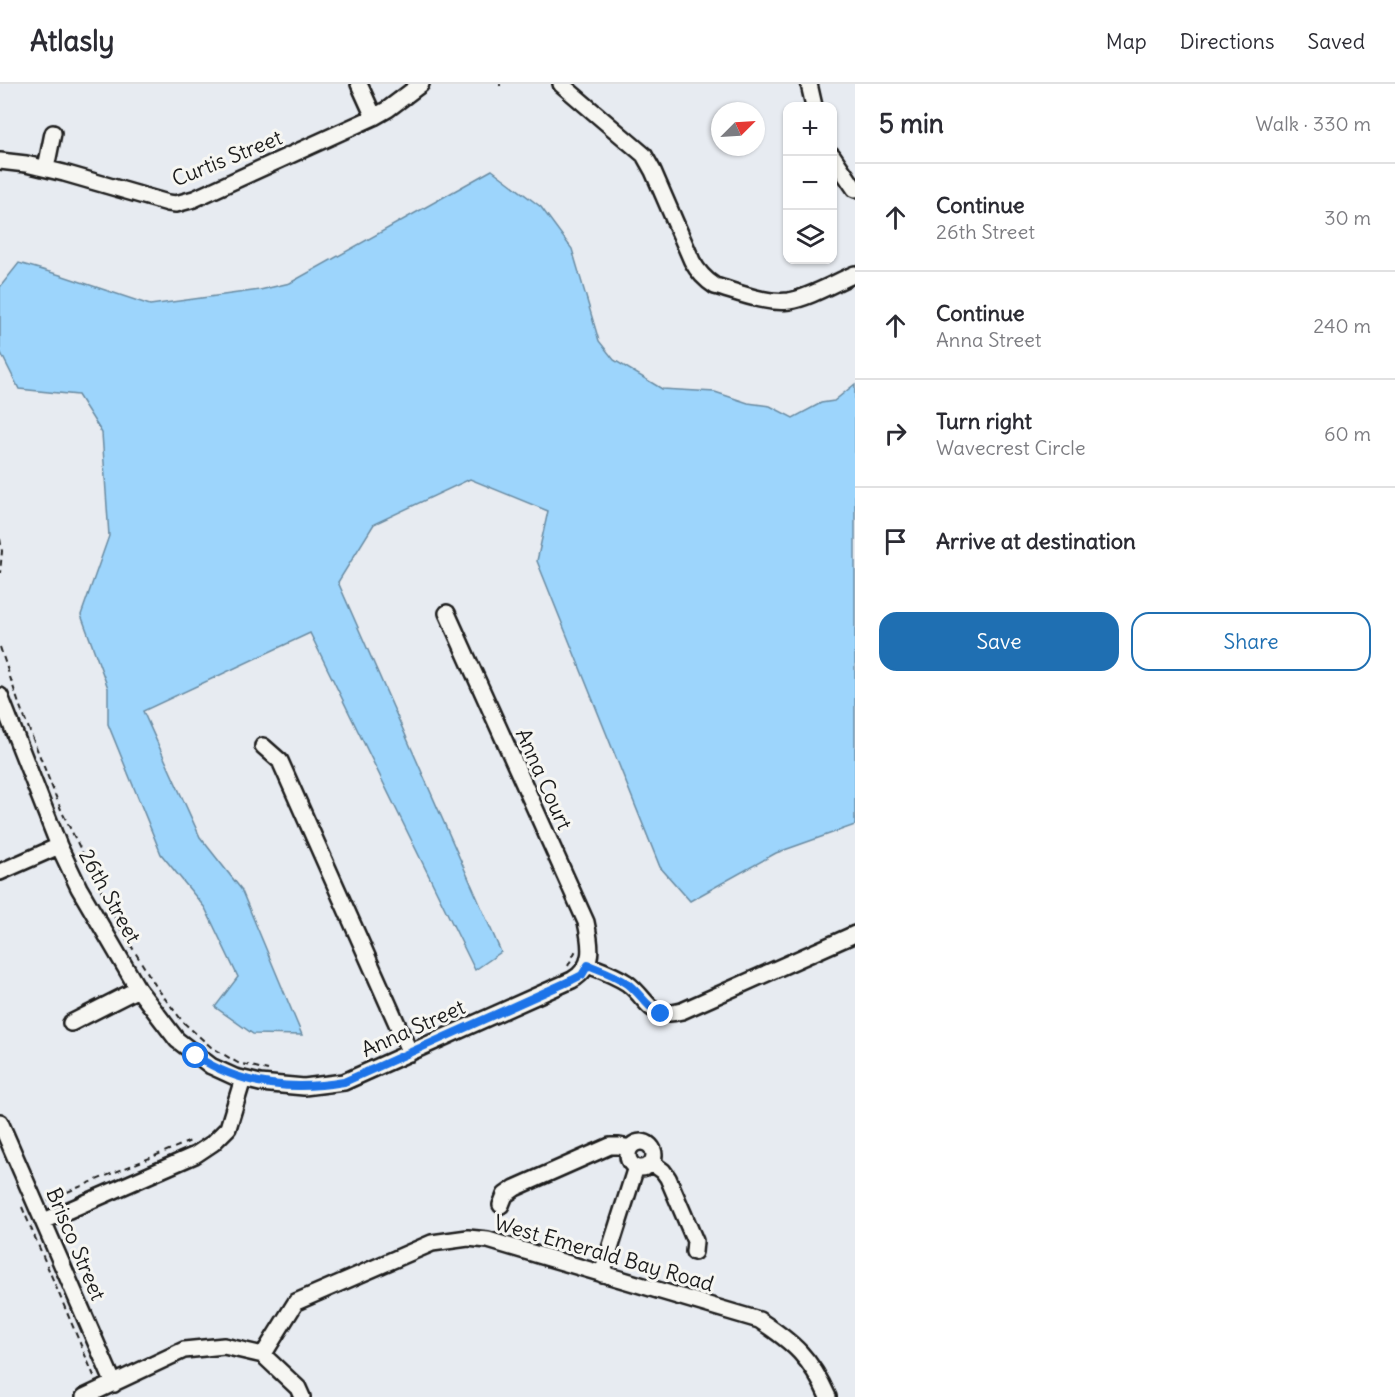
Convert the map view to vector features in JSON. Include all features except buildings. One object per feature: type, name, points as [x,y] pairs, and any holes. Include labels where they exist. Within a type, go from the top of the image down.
[{"type":"street","points":[[359,84],[374,117]]},
{"type":"street","name":"Curtis Street","points":[[0,161],[46,168],[176,204],[374,117],[421,84]]},
{"type":"street","points":[[808,84],[813,102]]},
{"type":"street","points":[[566,85],[644,155],[692,261],[698,272],[715,286],[781,302],[796,300],[855,274]]},
{"type":"street","points":[[46,168],[53,133]]},
{"type":"street","points":[[833,156],[855,189]]},
{"type":"street","name":"Anna Court","points":[[447,614],[586,922],[589,958]]},
{"type":"street","name":"26th Street","points":[[0,696],[59,846],[79,888],[138,989],[177,1040],[212,1066],[237,1074]]},
{"type":"street","points":[[263,746],[280,760],[410,1053]]},
{"type":"street","points":[[0,872],[59,846]]},
{"type":"street","points":[[589,958],[626,982],[651,1009],[661,1014],[672,1014],[855,934]]},
{"type":"street","name":"Anna Street","points":[[237,1074],[282,1086],[324,1086],[344,1082],[582,975],[589,958]]},
{"type":"street","points":[[71,1023],[138,989]]},
{"type":"street","points":[[44,1221],[195,1155],[213,1143],[228,1128],[237,1074]]},
{"type":"street","name":"Brisco Street","points":[[0,1122],[30,1208],[44,1221],[114,1384]]},
{"type":"street","points":[[501,1205],[505,1195],[515,1188],[610,1146],[630,1148],[640,1142],[648,1144],[654,1154],[652,1162],[645,1167],[636,1167],[630,1161],[630,1148]]},
{"type":"street","points":[[652,1162],[669,1178],[695,1241],[694,1252]]},
{"type":"street","points":[[602,1274],[636,1167]]},
{"type":"street","name":"West Emerald Bay Road","points":[[263,1355],[296,1302],[432,1243],[468,1238],[488,1240],[759,1320],[784,1337],[804,1355],[819,1377],[828,1397]]},
{"type":"street","points":[[84,1397],[184,1350],[224,1346],[263,1355],[297,1388],[302,1397]]},
{"type":"path","points":[[0,539],[0,573]]},
{"type":"path","points":[[0,647],[19,704],[62,812],[120,927],[157,988],[183,1022],[237,1074],[277,1072]]},
{"type":"path","points":[[568,967],[577,949],[589,958]]},
{"type":"path","points":[[30,1208],[198,1138]]},
{"type":"path","points":[[19,1199],[30,1208],[94,1376]]},
{"type":"water","points":[[492,170],[541,207],[572,249],[599,341],[614,360],[662,389],[715,392],[748,403],[770,406],[793,418],[821,403],[834,401],[855,384],[855,825],[776,853],[690,901],[660,867],[537,561],[548,511],[470,479],[374,524],[338,582],[501,952],[475,970],[310,633],[143,711],[200,837],[241,889],[302,1035],[253,1034],[215,1007],[238,977],[205,908],[161,854],[108,724],[108,688],[81,615],[109,536],[102,433],[78,395],[19,389],[0,351],[0,287],[19,263],[150,305],[260,290],[290,283]]},
{"type":"route","points":[[196,1056],[235,1077],[260,1083],[304,1087],[344,1082],[572,980],[582,975],[588,965],[631,986],[651,1009],[661,1014]]}]
